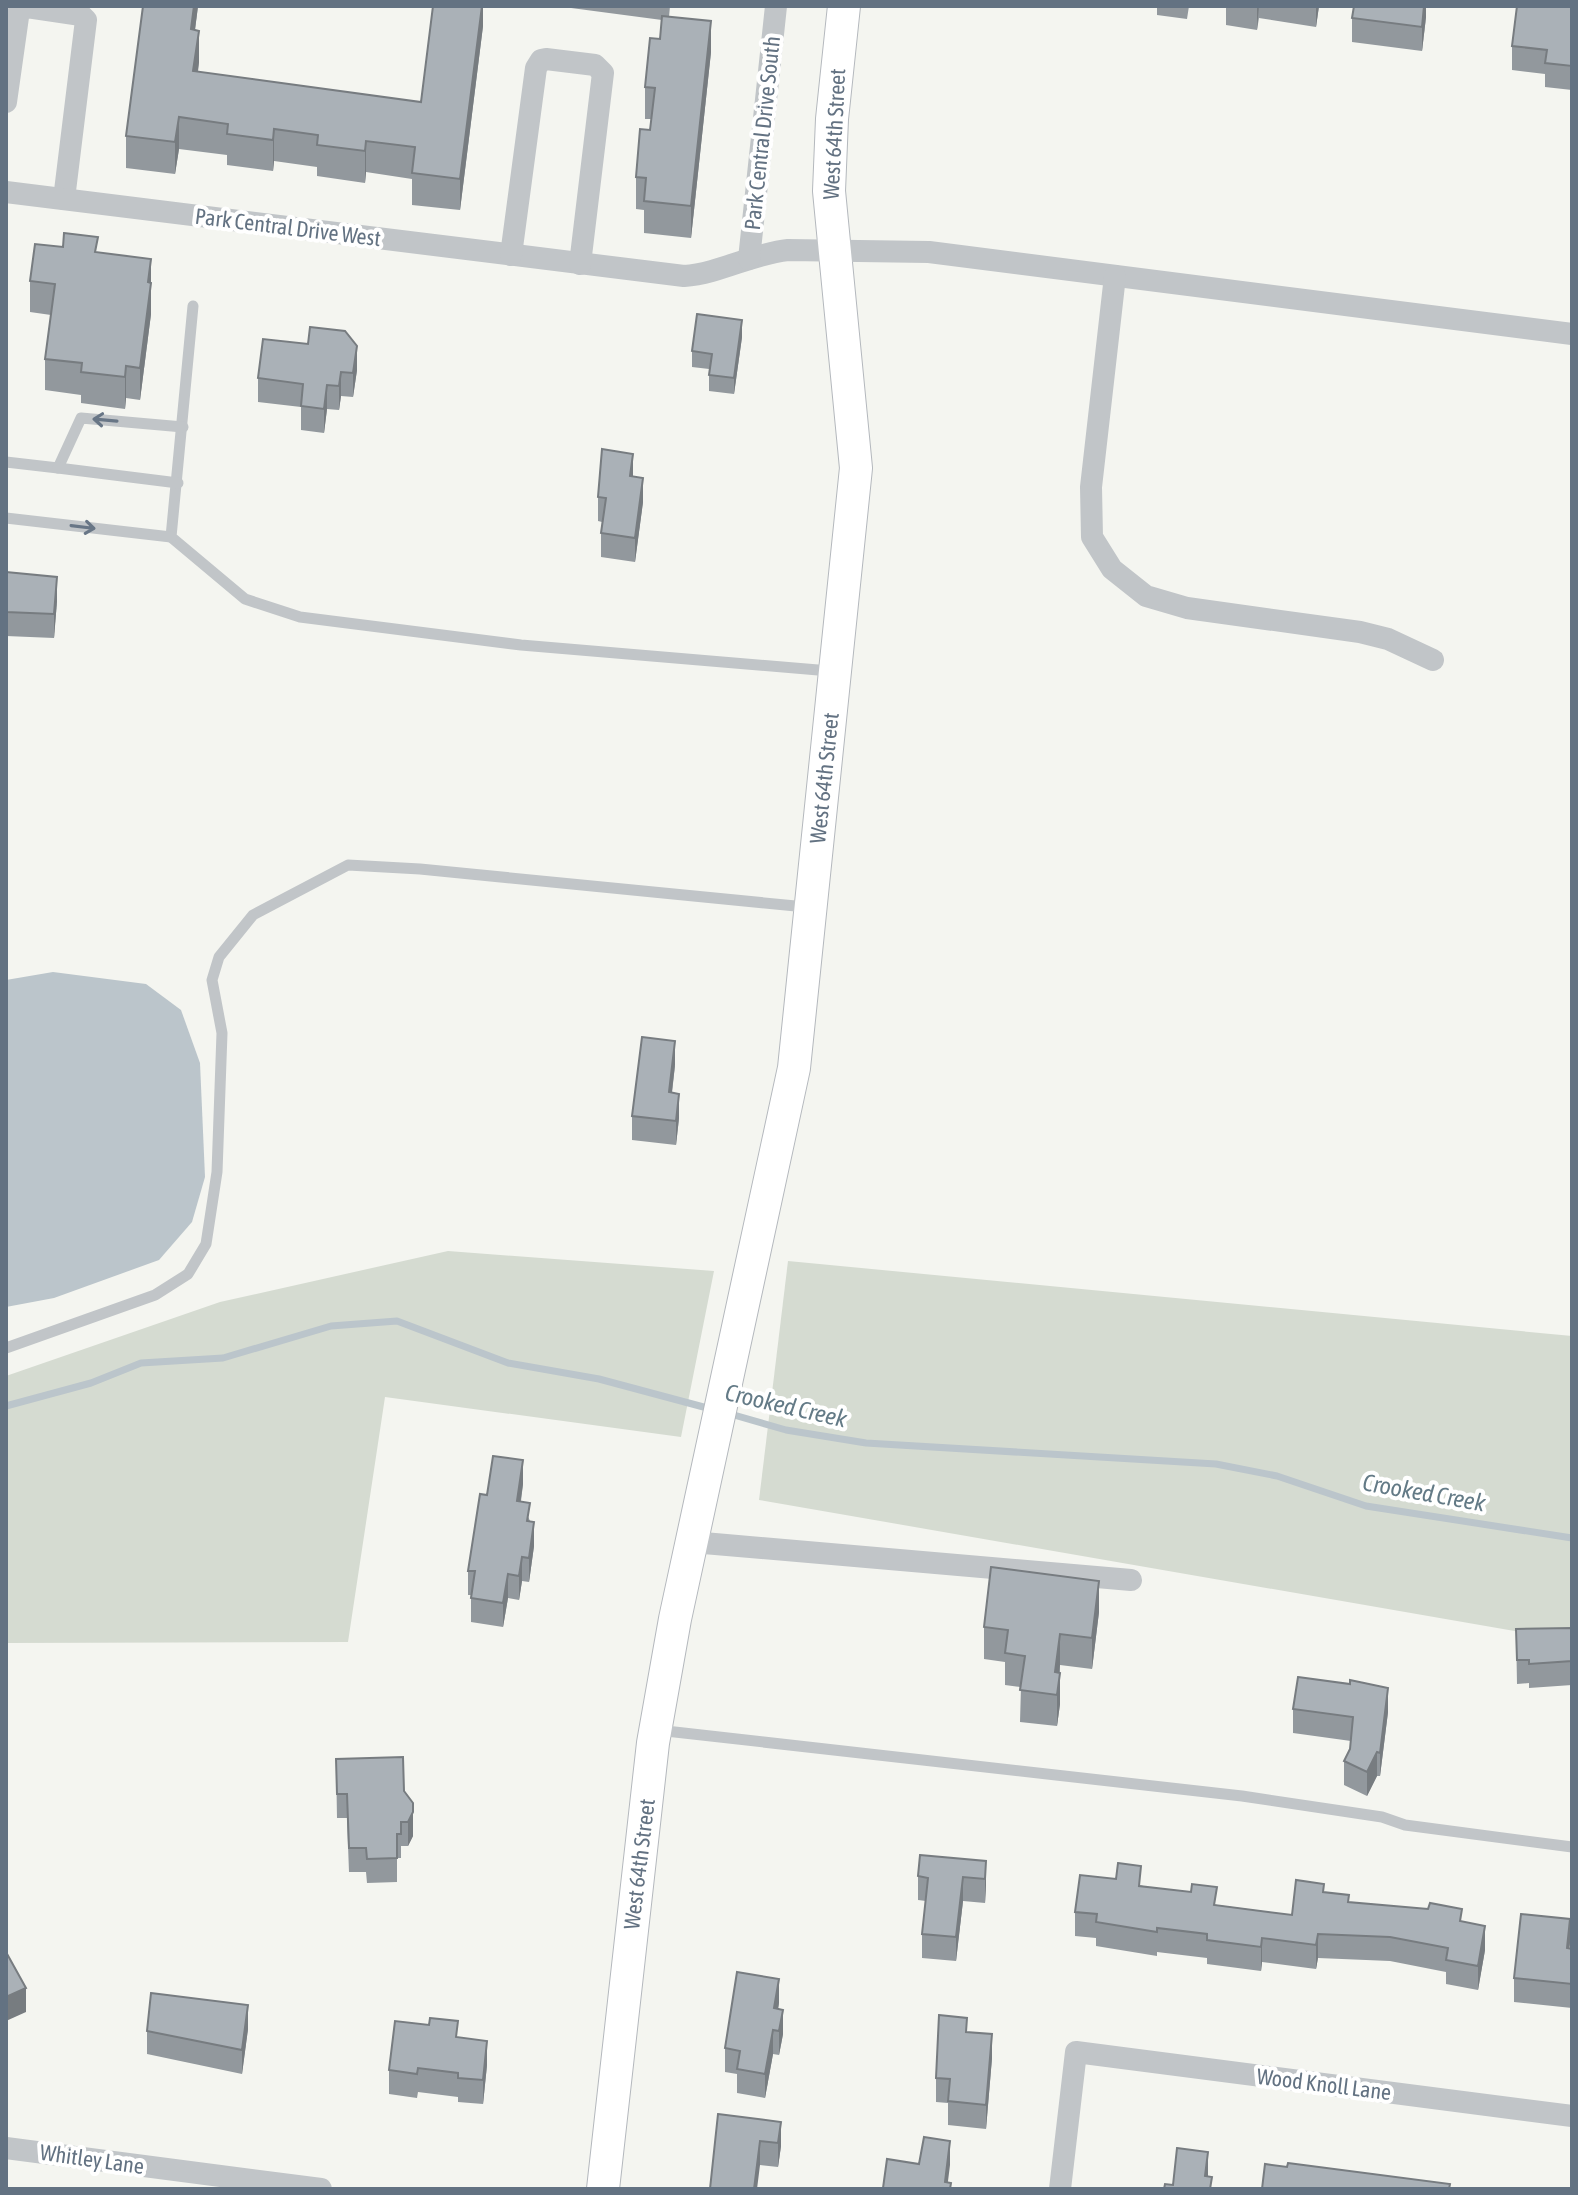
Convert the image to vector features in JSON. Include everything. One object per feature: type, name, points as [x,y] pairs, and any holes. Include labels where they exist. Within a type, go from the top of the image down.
[{"type":"street","name":"Park Central Drive South","points":[[749,259],[776,6]]},
{"type":"street","name":"West 64th Street","points":[[603,2189],[656,1730],[692,1542],[794,1068],[856,468],[832,250],[830,144],[844,6]]},
{"type":"street","points":[[6,102],[19,10],[27,7],[81,15],[86,20],[64,199]]},
{"type":"street","points":[[511,255],[536,68],[541,60],[546,59],[599,67],[603,73],[580,264]]},
{"type":"street","name":"Park Central Drive West","points":[[6,192],[684,276],[718,271],[749,259],[788,250],[929,252],[1572,334]]},
{"type":"street","points":[[1115,276],[1091,487],[1092,537],[1112,569],[1146,596],[1187,608],[1360,632],[1388,639],[1433,660]]},
{"type":"street","points":[[692,1542],[1131,1580]]},
{"type":"street","name":"Wood Knoll Lane","points":[[1060,2189],[1076,2052],[1572,2116]]},
{"type":"street","name":"Whitley Lane","points":[[6,2148],[321,2189]]},
{"type":"lane","points":[[171,537],[193,306]]},
{"type":"lane","points":[[58,468],[81,418],[183,427]]},
{"type":"lane","points":[[6,462],[178,483]]},
{"type":"lane","points":[[6,518],[171,537],[245,599],[300,617],[534,647],[835,672]]},
{"type":"lane","points":[[6,1348],[155,1295],[188,1274],[206,1244],[217,1172],[222,1033],[212,980],[219,957],[253,915],[348,865],[420,869],[811,907]]},
{"type":"lane","points":[[656,1730],[1242,1796],[1382,1817],[1405,1825],[1572,1847]]},
{"type":"shaded area","points":[[53,972],[146,984],[181,1010],[200,1063],[205,1177],[192,1222],[159,1260],[54,1298],[6,1307],[6,980]]},
{"type":"shaded area","points":[[448,1251],[714,1271],[681,1437],[385,1397],[348,1642],[6,1643],[6,1376],[220,1302]]},
{"type":"shaded area","points":[[788,1261],[1572,1336],[1572,1641],[759,1500]]},
{"type":"building","points":[[143,6],[194,6],[191,29],[199,31],[193,71],[421,102],[433,6],[482,6],[460,179],[412,173],[415,147],[366,141],[365,151],[317,145],[318,135],[274,129],[273,140],[227,134],[228,124],[179,117],[175,142],[126,136]]},
{"type":"building","points":[[1354,6],[1424,6],[1422,27],[1352,18]]},
{"type":"building","points":[[1517,6],[1572,6],[1572,66],[1545,63],[1547,50],[1512,46]]},
{"type":"building","points":[[662,16],[711,21],[691,206],[644,201],[646,178],[636,177],[640,129],[650,130],[655,88],[645,87],[650,38],[660,39]]},
{"type":"building","points":[[64,233],[98,237],[95,252],[151,259],[148,282],[151,283],[140,368],[126,366],[125,377],[81,372],[82,363],[45,359],[55,284],[30,281],[35,244],[63,247]]},
{"type":"building","points":[[697,314],[742,320],[734,378],[709,375],[712,354],[692,351]]},
{"type":"building","points":[[310,327],[345,331],[357,346],[353,373],[341,372],[339,386],[327,385],[324,409],[301,406],[303,384],[258,378],[263,339],[308,344]]},
{"type":"building","points":[[602,449],[633,454],[630,476],[643,478],[635,538],[601,533],[606,498],[598,497]]},
{"type":"building","points":[[6,572],[57,577],[54,614],[6,612]]},
{"type":"building","points":[[642,1037],[675,1041],[669,1092],[679,1094],[676,1121],[632,1116]]},
{"type":"building","points":[[493,1456],[523,1460],[517,1501],[530,1503],[527,1521],[534,1522],[529,1558],[522,1557],[519,1576],[508,1574],[503,1603],[471,1598],[475,1571],[468,1571],[480,1494],[487,1495]]},
{"type":"building","points":[[991,1567],[1099,1581],[1092,1638],[1060,1634],[1055,1672],[1060,1673],[1057,1695],[1020,1690],[1025,1656],[1005,1653],[1008,1630],[984,1627]]},
{"type":"building","points":[[1572,1628],[1572,1661],[1529,1664],[1529,1660],[1517,1660],[1516,1629]]},
{"type":"building","points":[[1298,1677],[1350,1684],[1350,1680],[1388,1688],[1380,1753],[1377,1752],[1367,1772],[1344,1761],[1350,1749],[1353,1717],[1293,1709]]},
{"type":"building","points":[[403,1757],[404,1791],[413,1803],[413,1812],[408,1822],[401,1822],[401,1834],[397,1834],[397,1858],[367,1859],[366,1848],[349,1848],[347,1794],[337,1794],[336,1759]]},
{"type":"building","points":[[920,1855],[986,1861],[985,1879],[963,1877],[956,1937],[922,1934],[928,1878],[918,1876]]},
{"type":"building","points":[[1118,1863],[1141,1866],[1139,1886],[1191,1892],[1192,1884],[1217,1887],[1214,1905],[1292,1915],[1296,1880],[1324,1884],[1323,1892],[1349,1895],[1348,1902],[1428,1909],[1430,1903],[1462,1909],[1460,1921],[1485,1926],[1478,1966],[1446,1960],[1448,1948],[1390,1937],[1318,1934],[1316,1945],[1262,1938],[1261,1947],[1207,1940],[1207,1934],[1157,1928],[1157,1932],[1096,1922],[1097,1914],[1075,1912],[1080,1875],[1116,1879]]},
{"type":"building","points":[[1521,1914],[1570,1919],[1567,1948],[1572,1949],[1572,1984],[1514,1978]]},
{"type":"building","points":[[6,1952],[26,1988],[6,1997]]},
{"type":"building","points":[[737,1972],[779,1979],[774,2008],[783,2010],[779,2031],[773,2030],[765,2074],[737,2069],[740,2051],[725,2048]]},
{"type":"building","points":[[151,1993],[248,2005],[242,2050],[147,2031]]},
{"type":"building","points":[[939,2015],[967,2018],[966,2032],[992,2034],[986,2105],[948,2101],[950,2079],[936,2078]]},
{"type":"building","points":[[430,2018],[458,2021],[456,2037],[487,2041],[483,2080],[458,2078],[458,2073],[418,2068],[417,2074],[389,2070],[395,2021],[429,2025]]},
{"type":"building","points":[[718,2114],[781,2122],[778,2143],[760,2141],[754,2189],[710,2189]]},
{"type":"building","points":[[924,2137],[950,2141],[945,2182],[951,2183],[950,2189],[883,2188],[887,2159],[919,2164]]},
{"type":"building","points":[[1177,2148],[1208,2152],[1205,2176],[1212,2177],[1210,2189],[1164,2189],[1165,2184],[1173,2185]]},
{"type":"building","points":[[1288,2163],[1450,2184],[1449,2189],[1262,2189],[1265,2164],[1287,2167]]},
{"type":"waterway","name":"Crooked Creek","points":[[6,1406],[91,1383],[141,1363],[223,1358],[331,1326],[397,1321],[508,1363],[599,1379],[711,1409]]},
{"type":"waterway","name":"Crooked Creek","points":[[727,1413],[786,1430],[866,1443],[1216,1464],[1277,1476],[1366,1506],[1572,1538]]}]
